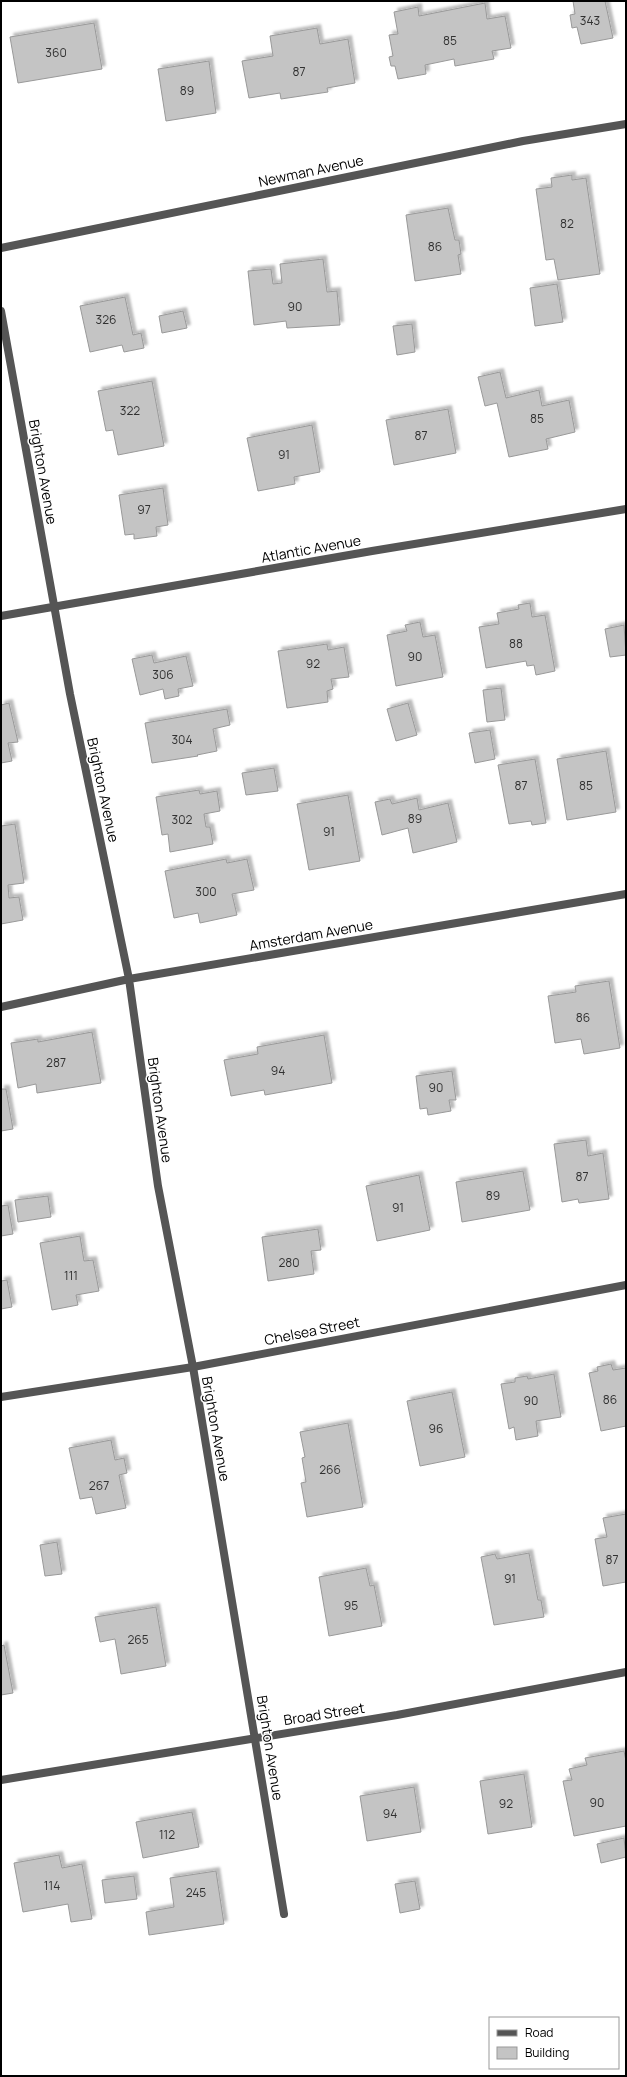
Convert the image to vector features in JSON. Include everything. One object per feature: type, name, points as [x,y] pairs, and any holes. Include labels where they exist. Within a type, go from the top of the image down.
[{"type":"street","name":"Newman Avenue","points":[[1,248],[523,141],[626,124]]},
{"type":"street","name":"Brighton Avenue","points":[[1,311],[54,607],[129,979],[158,1186],[193,1367],[284,1914]]},
{"type":"street","name":"Atlantic Avenue","points":[[1,616],[626,509]]},
{"type":"street","name":"Amsterdam Avenue","points":[[1,1007],[129,979],[626,894]]},
{"type":"street","name":"Chelsea Street","points":[[1,1397],[193,1367],[626,1286]]},
{"type":"street","name":"Broad Street","points":[[1,1780],[397,1715],[626,1672]]},
{"type":"building","points":[[573,1],[605,1],[613,38],[581,44],[577,27],[572,28],[570,15],[575,14]]},
{"type":"building","points":[[485,3],[487,19],[505,16],[511,48],[492,51],[494,59],[455,66],[454,59],[425,65],[426,74],[398,79],[395,66],[391,66],[389,57],[393,56],[389,35],[398,34],[394,12],[418,7],[419,16]]},
{"type":"building","points":[[94,23],[102,69],[18,83],[10,37]]},
{"type":"building","points":[[317,28],[320,44],[348,39],[355,83],[327,88],[328,92],[281,99],[280,93],[249,98],[242,61],[273,56],[270,36]]},
{"type":"building","points":[[209,61],[216,113],[166,121],[158,69]]},
{"type":"building","points":[[572,175],[572,180],[586,178],[600,274],[558,280],[554,259],[546,260],[536,189],[552,187],[551,178]]},
{"type":"building","points":[[448,208],[455,240],[459,240],[461,254],[458,255],[461,274],[415,281],[406,215]]},
{"type":"building","points":[[323,259],[327,292],[337,291],[340,325],[287,328],[286,321],[254,325],[248,271],[271,269],[273,284],[282,283],[280,264]]},
{"type":"building","points":[[557,284],[563,322],[535,326],[530,288]]},
{"type":"building","points":[[125,297],[133,335],[141,333],[144,348],[124,352],[122,345],[90,352],[80,306]]},
{"type":"building","points":[[183,311],[187,328],[162,333],[159,316]]},
{"type":"building","points":[[412,324],[415,352],[397,355],[393,326]]},
{"type":"building","points":[[500,372],[506,398],[539,390],[542,406],[569,400],[575,432],[546,439],[548,449],[509,457],[497,403],[485,406],[478,377]]},
{"type":"building","points":[[152,381],[164,446],[118,455],[113,430],[106,431],[98,391]]},
{"type":"building","points":[[448,409],[456,453],[394,465],[386,420]]},
{"type":"building","points":[[312,425],[320,472],[294,477],[295,484],[258,491],[247,438]]},
{"type":"building","points":[[163,488],[168,525],[156,527],[157,536],[134,539],[134,534],[125,535],[119,495]]},
{"type":"building","points":[[530,603],[532,617],[545,615],[555,671],[536,675],[534,665],[527,666],[526,661],[486,668],[479,627],[499,624],[497,613],[519,609],[518,605]]},
{"type":"building","points":[[420,622],[423,637],[435,635],[443,677],[396,686],[387,635],[407,631],[405,625]]},
{"type":"building","points":[[624,625],[626,655],[610,657],[605,629]]},
{"type":"building","points":[[327,644],[328,650],[344,647],[349,677],[331,679],[333,689],[327,691],[328,702],[287,708],[278,651]]},
{"type":"building","points":[[152,655],[154,663],[186,656],[193,686],[178,689],[179,696],[165,699],[163,689],[140,695],[132,659]]},
{"type":"building","points":[[501,688],[505,720],[487,722],[483,690]]},
{"type":"building","points":[[9,703],[18,742],[8,743],[12,761],[1,763],[1,705]]},
{"type":"building","points":[[408,703],[417,735],[396,741],[387,709]]},
{"type":"building","points":[[227,709],[230,725],[213,729],[217,751],[197,755],[198,756],[152,763],[145,723]]},
{"type":"building","points":[[490,730],[495,759],[475,763],[469,733]]},
{"type":"building","points":[[606,751],[616,812],[567,820],[557,759]]},
{"type":"building","points":[[535,759],[546,823],[532,825],[531,821],[509,824],[498,765]]},
{"type":"building","points":[[274,768],[278,791],[246,795],[242,773]]},
{"type":"building","points":[[199,790],[200,794],[217,791],[220,811],[204,814],[206,827],[210,827],[213,844],[170,852],[168,834],[162,835],[156,797]]},
{"type":"building","points":[[348,795],[360,861],[309,870],[297,804]]},
{"type":"building","points":[[417,798],[419,810],[448,803],[457,842],[413,853],[408,828],[382,835],[375,802],[390,799],[392,804]]},
{"type":"building","points":[[15,824],[24,883],[8,885],[9,898],[19,897],[23,920],[1,924],[1,826]]},
{"type":"building","points":[[226,859],[227,863],[247,859],[254,890],[232,894],[237,915],[200,923],[198,913],[174,918],[165,871]]},
{"type":"building","points":[[609,981],[620,1048],[584,1054],[581,1039],[555,1043],[548,996],[576,992],[575,986]]},
{"type":"building","points":[[92,1032],[101,1083],[37,1093],[36,1084],[18,1088],[11,1043],[38,1039],[38,1042]]},
{"type":"building","points":[[324,1035],[332,1083],[265,1095],[264,1090],[231,1096],[224,1060],[258,1054],[257,1047]]},
{"type":"building","points":[[452,1071],[456,1100],[449,1100],[451,1111],[428,1115],[427,1108],[420,1109],[416,1076]]},
{"type":"building","points":[[1,1089],[6,1089],[13,1129],[1,1131]]},
{"type":"building","points":[[586,1140],[588,1156],[603,1153],[609,1199],[579,1203],[578,1199],[562,1202],[554,1144]]},
{"type":"building","points":[[523,1171],[530,1210],[462,1222],[456,1182]]},
{"type":"building","points":[[419,1175],[430,1230],[377,1241],[366,1186]]},
{"type":"building","points":[[48,1196],[51,1217],[18,1222],[15,1200]]},
{"type":"building","points":[[8,1205],[13,1234],[1,1236],[1,1206]]},
{"type":"building","points":[[318,1229],[321,1250],[311,1251],[314,1274],[268,1281],[262,1237]]},
{"type":"building","points":[[80,1236],[84,1261],[93,1260],[99,1291],[76,1295],[78,1305],[52,1310],[40,1243]]},
{"type":"building","points":[[7,1280],[12,1307],[1,1309],[1,1281]]},
{"type":"building","points":[[611,1364],[613,1370],[626,1368],[626,1426],[601,1431],[589,1373],[598,1371],[597,1367]]},
{"type":"building","points":[[554,1374],[561,1417],[536,1421],[538,1436],[516,1440],[514,1427],[509,1429],[501,1384],[515,1382],[515,1378],[527,1376],[528,1379]]},
{"type":"building","points":[[452,1392],[465,1457],[420,1466],[407,1401]]},
{"type":"building","points":[[348,1423],[363,1507],[307,1517],[301,1483],[306,1482],[302,1458],[305,1457],[300,1432]]},
{"type":"building","points":[[111,1440],[115,1460],[124,1458],[127,1473],[119,1475],[126,1508],[96,1514],[92,1497],[80,1499],[69,1448]]},
{"type":"building","points":[[626,1514],[626,1582],[603,1586],[595,1539],[607,1537],[603,1518]]},
{"type":"building","points":[[57,1542],[62,1574],[45,1576],[40,1545]]},
{"type":"building","points":[[529,1553],[538,1600],[541,1600],[544,1617],[494,1625],[481,1557],[495,1554],[497,1559]]},
{"type":"building","points":[[366,1568],[370,1586],[374,1585],[382,1626],[329,1636],[319,1577]]},
{"type":"building","points":[[156,1607],[166,1666],[121,1674],[115,1639],[100,1642],[95,1617]]},
{"type":"building","points":[[4,1645],[13,1693],[1,1695],[1,1646]]},
{"type":"building","points":[[624,1751],[626,1761],[626,1826],[574,1836],[563,1781],[572,1780],[569,1769],[587,1765],[585,1758]]},
{"type":"building","points":[[524,1774],[532,1827],[488,1834],[480,1781]]},
{"type":"building","points":[[414,1787],[421,1832],[367,1841],[360,1796]]},
{"type":"building","points":[[192,1812],[199,1847],[143,1858],[136,1822]]},
{"type":"building","points":[[624,1838],[626,1857],[601,1863],[597,1844]]},
{"type":"building","points":[[59,1855],[62,1868],[82,1864],[92,1919],[71,1922],[68,1904],[23,1912],[14,1863]]},
{"type":"building","points":[[216,1871],[224,1924],[149,1935],[146,1912],[174,1907],[170,1878]]},
{"type":"building","points":[[134,1876],[137,1899],[105,1903],[102,1880]]},
{"type":"building","points":[[415,1881],[420,1909],[400,1913],[395,1884]]}]
